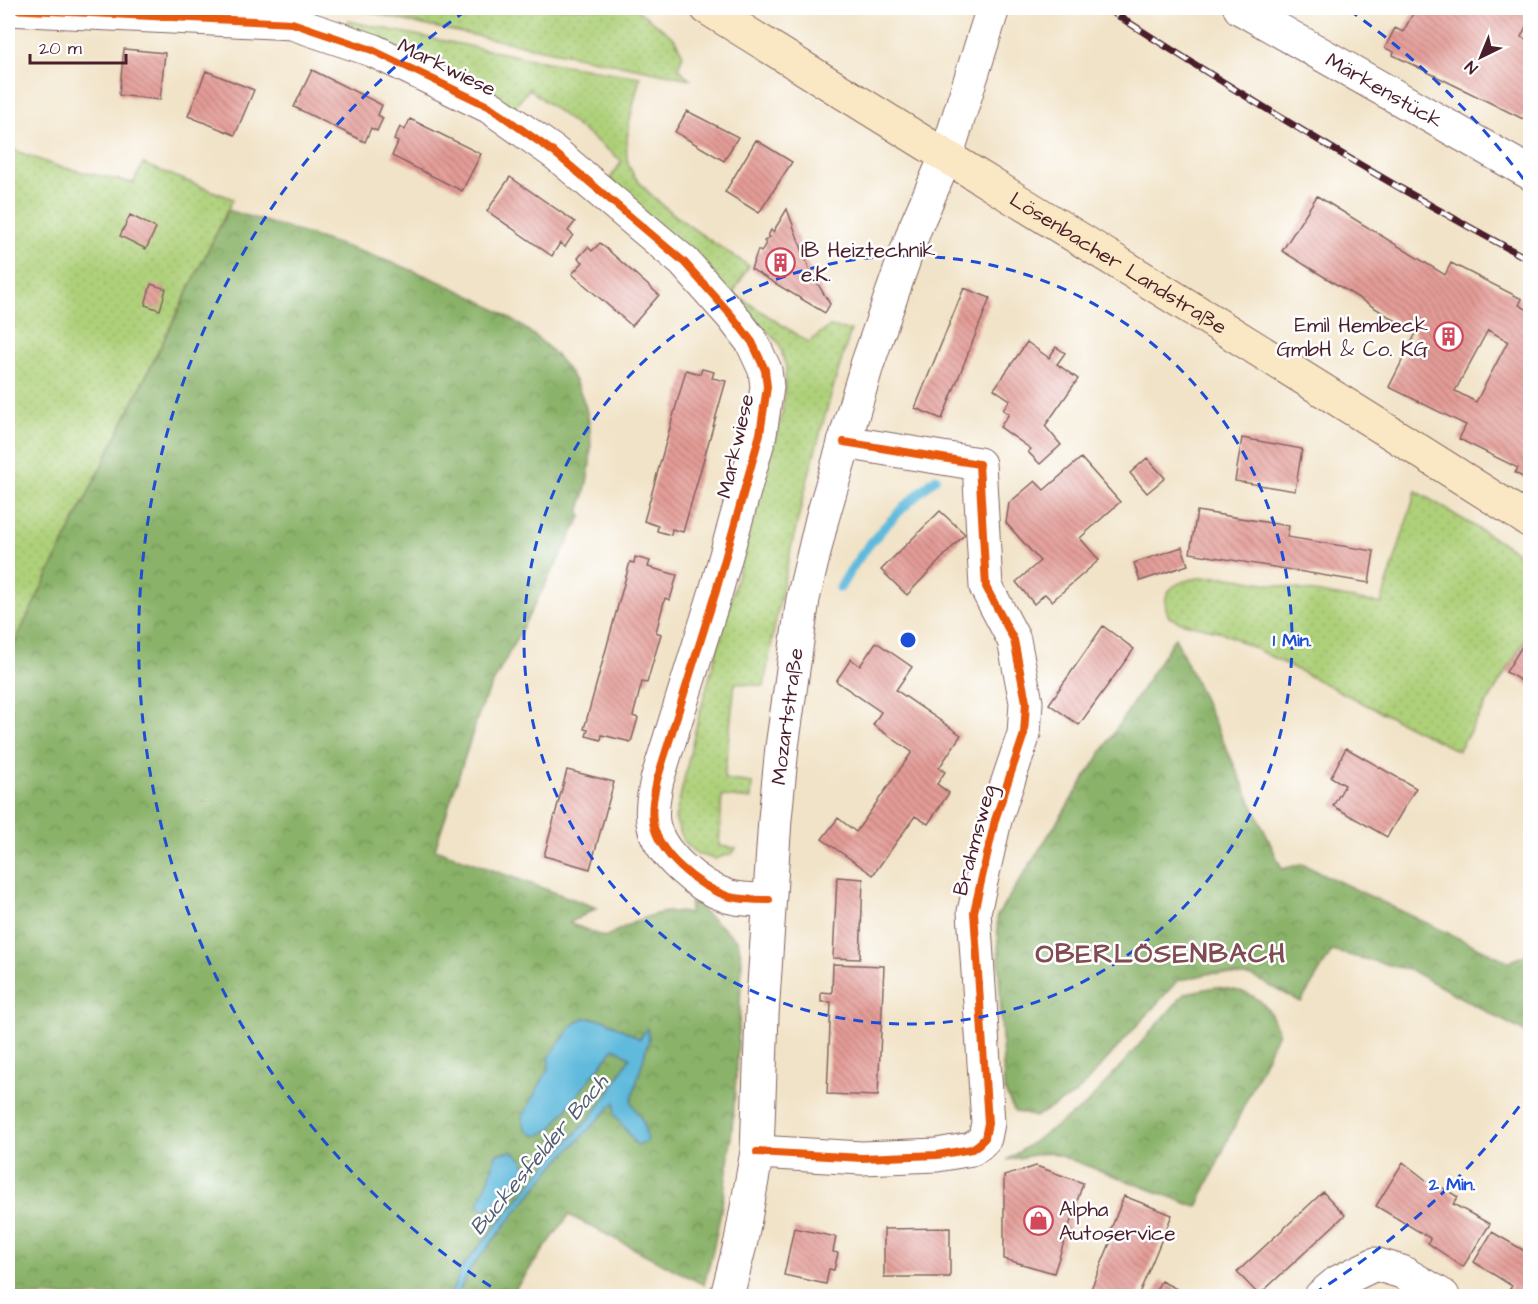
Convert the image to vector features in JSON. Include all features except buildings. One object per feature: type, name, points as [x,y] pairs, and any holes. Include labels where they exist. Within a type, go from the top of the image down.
[{"type":"main road","name":"Lösenbacher Landstraße","points":[[707,8],[1427,454],[1530,521]]},
{"type":"street","points":[[946,157],[993,8]]},
{"type":"street","name":"Märkenstück","points":[[1240,8],[1530,173]]},
{"type":"street","name":"Markwiese","points":[[8,9],[292,23],[372,50],[490,107],[555,153],[684,262],[752,342],[765,370],[767,387],[760,434],[716,591],[657,780],[652,809],[653,825],[661,842],[678,864],[690,873],[727,896],[769,900]]},
{"type":"street","name":"Mozartstraße","points":[[727,1296],[747,1211],[757,1152],[769,900],[782,747],[803,599],[844,442],[890,299],[915,228],[946,157]]},
{"type":"street","name":"Brahmsweg","points":[[757,1152],[862,1158],[937,1155],[972,1149],[985,1138],[988,1123],[974,912],[995,820],[1024,734],[1026,702],[1014,640],[986,587],[979,464],[844,442]]},
{"type":"street","points":[[1321,1296],[1338,1282],[1375,1264],[1402,1272],[1443,1296]]},
{"type":"green space","points":[[354,8],[635,8],[674,38],[683,55],[678,68],[690,79],[413,23]]},
{"type":"green space","points":[[348,21],[546,62],[640,77],[627,144],[628,163],[635,176],[647,190],[681,220],[749,266],[733,293],[808,342],[829,327],[851,330],[824,418],[801,507],[764,686],[735,683],[724,779],[752,783],[751,799],[722,796],[719,846],[736,848],[733,853],[715,859],[697,854],[684,842],[675,819],[697,723],[783,410],[786,367],[779,343],[610,179],[622,161],[529,89],[515,107],[345,31]]},
{"type":"green space","points":[[8,148],[56,166],[133,183],[143,164],[233,199],[12,648],[8,650]]},
{"type":"green space","points":[[228,210],[363,253],[414,271],[462,292],[506,316],[543,343],[570,373],[579,389],[589,424],[591,442],[588,478],[579,513],[582,515],[482,704],[435,849],[597,908],[569,923],[605,937],[656,914],[678,912],[689,914],[691,901],[738,941],[742,961],[728,1165],[714,1245],[704,1285],[569,1215],[510,1296],[8,1296],[8,650],[12,648]]},
{"type":"green space","points":[[1416,491],[1530,560],[1530,632],[1458,751],[1222,632],[1180,622],[1169,617],[1165,604],[1167,594],[1183,582],[1207,577],[1230,577],[1381,604]]},
{"type":"green space","points":[[1175,637],[1282,869],[1302,864],[1509,962],[1526,955],[1530,942],[1530,1035],[1410,970],[1332,951],[1301,1002],[1253,977],[1212,973],[1177,981],[1076,1094],[1035,1117],[1014,1111],[1004,1089],[997,916]]},
{"type":"green space","points":[[1216,987],[1248,994],[1263,1003],[1274,1020],[1278,1032],[1197,1207],[1050,1152],[1007,1160],[1086,1105],[1185,993]]},
{"type":"water","points":[[584,1018],[605,1020],[640,1039],[647,1028],[649,1039],[631,1102],[644,1123],[647,1141],[637,1145],[615,1115],[615,1102],[551,1169],[470,1269],[457,1296],[450,1296],[463,1266],[547,1164],[590,1118],[609,1093],[630,1057],[614,1048],[551,1129],[538,1136],[529,1132],[522,1118],[548,1069],[550,1055],[572,1026]]},
{"type":"water","points":[[512,1151],[523,1160],[526,1168],[496,1204],[484,1210],[478,1204],[489,1179],[496,1154]]},
{"type":"waterway","name":"Buckesfelder Bach","points":[[840,588],[849,572],[883,529],[936,478]]},
{"type":"railway","points":[[1106,8],[1315,138],[1422,201],[1530,260]]},
{"type":"cycle path","points":[[8,9],[292,23],[372,50],[490,107],[555,153],[684,262],[732,316],[752,342],[765,370],[767,387],[760,434],[716,591],[657,780],[652,817],[656,834],[663,846],[692,877],[727,896],[769,900]]},
{"type":"cycle path","points":[[757,1152],[862,1158],[937,1155],[972,1149],[985,1138],[988,1123],[974,912],[995,820],[1024,734],[1026,702],[1014,640],[986,587],[979,464],[844,442]]},
{"type":"place","name":"IB Heiztechnik e.K.","points":[[780,262]]},
{"type":"place","name":"Emil Hembeck GmbH & Co. KG","points":[[1449,337]]},
{"type":"place","name":"Alpha Autoservice","points":[[1038,1221]]},
{"type":"district","name":"OBERLÖSENBACH","points":[[1161,953]]}]
